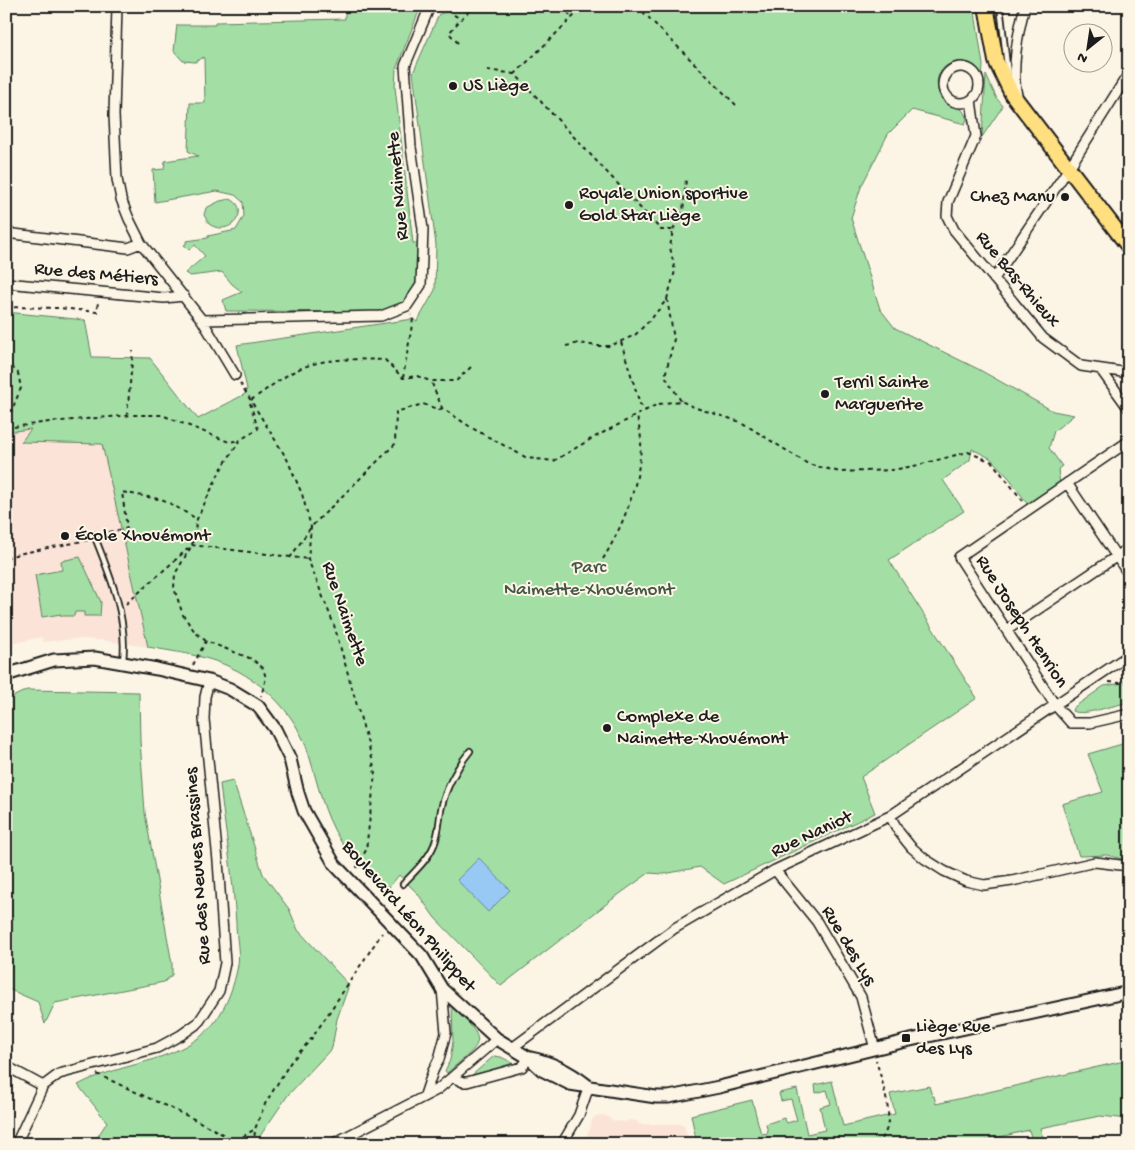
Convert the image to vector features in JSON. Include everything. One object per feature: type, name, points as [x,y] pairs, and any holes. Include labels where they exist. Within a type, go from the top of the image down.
[{"type":"main road","points":[[986,6],[996,61],[1012,94],[1129,247]]},
{"type":"street","points":[[117,6],[114,115],[121,199],[128,219],[141,243],[202,320],[235,375]]},
{"type":"street","name":"Rue Naimette","points":[[407,306],[421,285],[423,228],[411,147],[405,66],[430,6]]},
{"type":"street","points":[[1020,106],[1015,84],[1015,63],[1026,6]]},
{"type":"street","name":"Rue Bas-Rhieux","points":[[971,100],[960,103],[954,102],[946,95],[943,90],[944,79],[951,70],[963,67],[974,73],[978,85],[978,91],[971,100],[976,136],[948,202],[947,216],[954,230],[1043,338],[1081,366],[1129,373]]},
{"type":"street","points":[[994,279],[1069,168],[1129,74]]},
{"type":"street","points":[[6,233],[128,248],[141,243]]},
{"type":"street","name":"Rue des Métiers","points":[[6,283],[164,298],[184,296]]},
{"type":"street","points":[[202,320],[381,316],[407,306]]},
{"type":"street","points":[[1101,370],[1129,409]]},
{"type":"street","points":[[1028,508],[1067,484],[1129,441]]},
{"type":"street","points":[[1067,484],[1129,575]]},
{"type":"street","name":"Rue Joseph Henrion","points":[[1028,508],[959,557],[1055,704],[1071,723],[1090,723],[1129,714]]},
{"type":"street","points":[[1007,630],[1129,548]]},
{"type":"street","name":"Rue Naniot","points":[[512,1048],[675,928],[775,870],[890,816],[1095,676],[1129,655]]},
{"type":"street","name":"Boulevard Léon Philippet","points":[[6,675],[54,660],[95,658],[209,681],[230,689],[258,706],[274,729],[290,759],[304,811],[335,865],[422,956],[442,989],[498,1039],[528,1058],[542,1070],[570,1084],[656,1097],[669,1096],[737,1083],[874,1049],[1129,992]]},
{"type":"street","name":"Rue des Neuves Brassines","points":[[43,1086],[59,1074],[157,1048],[198,1023],[219,991],[225,962],[218,861],[204,719],[205,697],[209,681]]},
{"type":"street","points":[[890,816],[899,832],[925,859],[944,871],[984,885],[1012,881],[1095,862],[1129,866]]},
{"type":"street","name":"Rue des Lys","points":[[775,870],[817,922],[861,997],[874,1049]]},
{"type":"street","points":[[426,1095],[446,1033],[442,989]]},
{"type":"street","points":[[332,1144],[437,1090],[498,1039]]},
{"type":"street","points":[[452,1077],[467,1082],[522,1067],[528,1058]]},
{"type":"street","points":[[6,1066],[43,1086],[16,1144]]},
{"type":"street","points":[[562,1144],[579,1115],[589,1086]]},
{"type":"lane","points":[[1000,6],[1012,94]]},
{"type":"lane","points":[[95,537],[119,608],[125,646],[123,663]]},
{"type":"lane","points":[[403,884],[424,862],[435,844],[442,807],[451,781],[461,762],[470,751]]},
{"type":"path","points":[[438,6],[461,19]]},
{"type":"path","points":[[458,43],[449,33],[474,6]]},
{"type":"path","points":[[562,6],[572,17]]},
{"type":"path","points":[[515,74],[584,6]]},
{"type":"path","points":[[637,6],[737,106]]},
{"type":"path","points":[[487,70],[515,74],[661,230],[673,230]]},
{"type":"path","points":[[686,179],[683,212],[673,230],[670,247],[675,271],[668,300],[674,339],[665,376],[681,401],[696,408],[741,422],[808,464],[840,472],[892,470],[968,452],[992,462],[1028,508]]},
{"type":"path","points":[[566,346],[579,343],[610,346],[621,342],[634,335],[668,300]]},
{"type":"path","points":[[403,378],[413,319],[407,306]]},
{"type":"path","points":[[6,307],[60,308],[97,312]]},
{"type":"path","points":[[621,342],[640,404],[646,410]]},
{"type":"path","points":[[127,416],[133,351]]},
{"type":"path","points":[[6,428],[49,422],[162,415],[229,442],[240,440],[258,429],[250,401],[294,371],[318,363],[352,359],[385,360],[403,378]]},
{"type":"path","points":[[6,360],[18,373],[21,388],[6,424]]},
{"type":"path","points":[[403,378],[417,376],[430,381],[456,381],[472,367]]},
{"type":"path","name":"Rue Naimette","points":[[235,375],[287,459],[302,494],[310,527],[308,559],[334,625],[372,758],[375,774],[366,850],[361,862],[348,879]]},
{"type":"path","points":[[430,381],[442,408],[472,428],[527,458],[554,461],[590,439],[658,404],[681,401]]},
{"type":"path","points":[[290,558],[310,527],[395,444],[396,412],[423,404],[440,410],[442,408]]},
{"type":"path","points":[[603,559],[616,537],[637,478],[642,444],[637,415]]},
{"type":"path","points":[[240,440],[220,471],[197,518],[192,545],[175,574],[174,588],[183,615],[195,632],[206,641],[252,660],[263,668],[266,678],[265,686],[258,706]]},
{"type":"path","points":[[6,558],[127,528],[122,492],[164,500],[197,518]]},
{"type":"path","points":[[119,608],[130,603],[152,580],[192,545],[308,559]]},
{"type":"path","points":[[187,676],[206,641]]},
{"type":"path","points":[[1095,676],[1110,682],[1121,683],[1129,679]]},
{"type":"path","points":[[254,1144],[255,1129],[265,1104],[290,1063],[312,1038],[389,922]]},
{"type":"path","points":[[874,1049],[887,1101],[888,1126],[883,1136],[875,1144]]},
{"type":"path","points":[[83,1068],[196,1120],[241,1144]]},
{"type":"path","points":[[236,1141],[255,1129]]},
{"type":"path","points":[[851,1144],[867,1144]]},
{"type":"shaded area","name":"École Xhovémont","points":[[46,427],[100,435],[148,647],[101,640],[76,639],[43,642],[42,637],[6,645],[6,432]]},
{"type":"shaded area","points":[[596,1116],[607,1116],[613,1121],[638,1121],[638,1124],[684,1124],[688,1141],[683,1144],[582,1144],[590,1129],[592,1120]]},
{"type":"green space","points":[[345,6],[421,6],[396,69],[395,87],[413,243],[417,243],[420,258],[418,275],[412,291],[402,303],[393,308],[376,312],[226,311],[223,300],[242,292],[222,272],[190,276],[185,273],[205,256],[195,245],[189,250],[184,245],[186,241],[208,238],[208,236],[236,230],[244,216],[243,202],[235,195],[217,191],[155,202],[153,170],[164,169],[165,161],[198,156],[188,151],[190,103],[205,103],[204,57],[195,62],[183,61],[174,51],[177,25],[215,25],[215,22],[345,19]]},
{"type":"green space","name":"Parc Naimette-Xhovémont","points":[[442,6],[974,6],[983,65],[982,81],[977,71],[970,65],[961,62],[946,66],[940,72],[937,79],[938,88],[942,96],[964,112],[967,119],[965,124],[912,110],[888,134],[861,187],[851,218],[880,309],[895,328],[978,369],[1053,411],[1074,415],[1054,431],[1049,448],[1062,466],[1058,469],[1060,484],[1028,505],[1010,479],[990,458],[972,449],[970,460],[943,480],[964,511],[889,560],[977,698],[861,777],[875,813],[724,884],[700,867],[664,874],[649,873],[501,986],[435,918],[418,894],[399,875],[386,891],[350,854],[329,819],[303,739],[285,710],[273,697],[246,675],[231,667],[215,661],[148,647],[102,444],[21,442],[31,429],[6,432],[6,312],[85,320],[92,357],[150,358],[198,419],[245,394],[247,389],[237,345],[413,319],[417,322],[435,290],[436,245],[413,73],[439,14],[447,12],[442,9]]},
{"type":"green space","points":[[986,75],[997,99],[1003,106],[982,137]]},
{"type":"green space","points":[[230,199],[236,203],[239,209],[239,215],[236,220],[225,228],[217,228],[209,224],[204,215],[206,208],[220,201]]},
{"type":"green space","points":[[80,557],[101,602],[100,616],[84,616],[84,612],[75,612],[74,616],[61,616],[61,614],[42,617],[35,575],[62,570],[61,561]]},
{"type":"green space","points":[[1129,682],[1129,703],[1092,711],[1072,711],[1073,708],[1104,686]]},
{"type":"green space","points":[[27,690],[139,692],[145,813],[172,964],[172,975],[164,982],[55,1003],[45,1024],[38,1002],[6,988],[6,700]]},
{"type":"green space","points":[[1129,742],[1129,861],[1107,855],[1079,856],[1062,804],[1103,792],[1088,754]]},
{"type":"green space","points":[[233,781],[263,874],[289,909],[298,930],[349,985],[337,1019],[332,1048],[288,1095],[258,1139],[260,1144],[93,1144],[107,1122],[78,1085],[92,1078],[168,1054],[197,1039],[219,1016],[233,986],[239,955],[220,784]]},
{"type":"green space","points":[[452,1005],[472,1027],[478,1041],[469,1054],[447,1073],[445,1071],[450,1060],[453,1041]]},
{"type":"green space","points":[[494,1056],[513,1063],[471,1076]]},
{"type":"green space","points":[[1124,1061],[1129,1073],[1129,1119],[1100,1116],[1040,1128],[1045,1144],[1033,1144],[1029,1130],[971,1144],[697,1144],[691,1115],[752,1100],[761,1134],[768,1133],[766,1124],[784,1118],[787,1123],[797,1120],[791,1099],[781,1101],[779,1093],[797,1089],[807,1134],[825,1130],[820,1107],[831,1104],[827,1090],[816,1093],[815,1085],[832,1081],[843,1126],[895,1114],[890,1094],[929,1086],[936,1104]]},
{"type":"water","points":[[479,858],[510,890],[488,912],[457,880]]},
{"type":"place","name":"US Liège","points":[[453,86]]},
{"type":"place","name":"Chez Manu","points":[[1065,197]]},
{"type":"place","name":"Royale Union sportive Gold Star Liège","points":[[569,205]]},
{"type":"place","name":"Terril Sainte Marguerite","points":[[825,394]]},
{"type":"place","name":"École Xhovémont","points":[[65,536]]},
{"type":"place","name":"Complexe de Naimette-Xhovémont","points":[[607,728]]},
{"type":"place","name":"Liège Rue des Lys","points":[[906,1038]]}]
